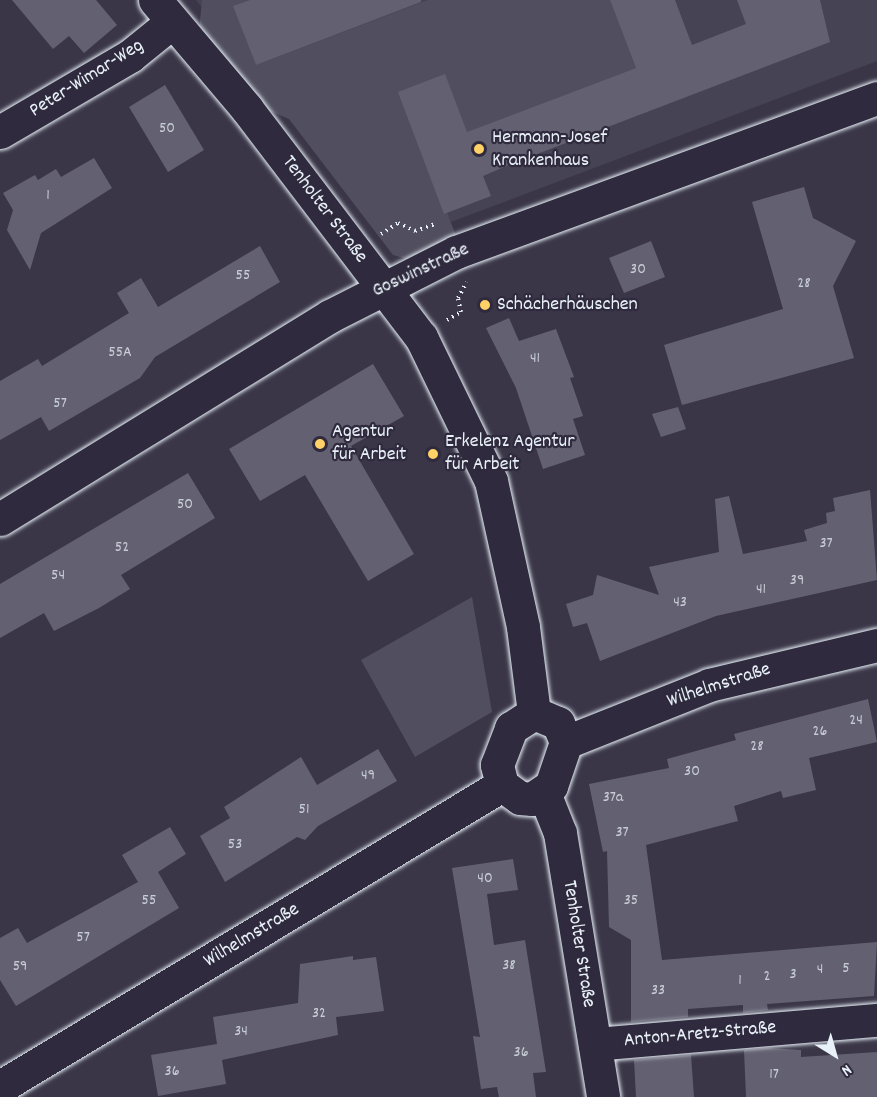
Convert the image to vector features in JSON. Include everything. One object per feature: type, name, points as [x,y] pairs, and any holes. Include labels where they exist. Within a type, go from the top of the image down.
[{"type":"street","name":"Peter-Wimar-Weg","points":[[0,132],[130,56],[170,9]]},
{"type":"street","name":"Tenholter Straße","points":[[170,9],[421,337],[491,481],[524,627],[534,714]]},
{"type":"street","name":"Goswinstraße","points":[[0,519],[383,287],[456,252],[877,98]]},
{"type":"street","name":"Wilhelmstraße","points":[[566,742],[709,685],[877,645]]},
{"type":"street","points":[[534,714],[558,723],[566,742],[544,793],[520,798],[502,784],[497,765],[511,728],[534,714]]},
{"type":"street","name":"Wilhelmstraße","points":[[0,1087],[502,784]]},
{"type":"street","name":"Tenholter Straße","points":[[544,793],[560,833],[603,1097]]},
{"type":"street","name":"Anton-Aretz-Straße","points":[[595,1044],[877,1020]]},
{"type":"shaded area","name":"Hermann-Josef Krankenhaus","points":[[196,0],[877,0],[877,61],[398,242],[384,237]]},
{"type":"shaded area","points":[[202,0],[250,0],[234,6],[256,65],[428,0],[610,0],[636,68],[467,132],[399,92],[457,238],[407,259],[393,255],[289,119],[247,101],[199,31]]},
{"type":"shaded area","points":[[472,597],[492,712],[415,757],[361,660]]},
{"type":"building","points":[[12,0],[96,0],[117,25],[84,53],[69,36],[53,49]]},
{"type":"building","points":[[250,0],[421,0],[421,2],[256,65],[233,6]]},
{"type":"building","points":[[610,0],[675,0],[692,45],[746,24],[737,0],[820,0],[830,42],[483,176],[491,196],[444,214],[398,92],[445,74],[467,132],[636,68]]},
{"type":"building","points":[[165,85],[204,150],[168,172],[129,107]]},
{"type":"building","points":[[94,158],[112,188],[41,233],[30,270],[7,230],[13,210],[3,193],[35,175],[38,180],[56,169],[61,177]]},
{"type":"building","points":[[804,187],[813,218],[856,241],[833,286],[854,358],[682,405],[664,345],[783,309],[752,202]]},
{"type":"building","points":[[651,241],[665,277],[624,293],[609,258]]},
{"type":"building","points":[[260,246],[280,282],[155,357],[140,378],[49,431],[41,417],[0,440],[0,381],[38,359],[42,366],[129,313],[117,293],[141,278],[158,307]]},
{"type":"building","points":[[509,318],[519,341],[556,329],[574,377],[570,378],[583,416],[573,419],[585,455],[543,469],[516,388],[486,328]]},
{"type":"building","points":[[373,364],[404,416],[351,446],[414,554],[368,581],[305,475],[260,501],[229,449]]},
{"type":"building","points":[[678,407],[686,429],[661,437],[652,414]]},
{"type":"building","points":[[188,473],[215,518],[121,575],[130,589],[99,608],[54,631],[44,613],[0,638],[0,584]]},
{"type":"building","points":[[870,490],[877,580],[716,616],[600,661],[587,623],[573,627],[566,604],[593,595],[597,575],[659,595],[649,567],[719,552],[715,499],[729,496],[743,554],[807,541],[804,530],[827,523],[826,513],[835,511],[833,498]]},
{"type":"building","points":[[868,699],[877,742],[809,758],[816,790],[783,798],[781,791],[734,806],[738,821],[646,845],[662,960],[877,942],[874,996],[767,1004],[768,1010],[743,1013],[743,1005],[688,1009],[688,1017],[631,1022],[631,940],[609,927],[607,851],[603,852],[589,784],[669,768],[667,759],[736,740],[734,734]]},
{"type":"building","points":[[378,749],[397,781],[318,826],[305,840],[297,837],[225,882],[200,836],[230,818],[224,807],[301,757],[317,785]]},
{"type":"building","points":[[170,827],[186,854],[158,872],[179,908],[16,1006],[0,980],[0,938],[18,928],[27,943],[138,882],[122,855]]},
{"type":"building","points":[[513,859],[518,890],[487,894],[494,945],[525,940],[546,1072],[533,1073],[536,1097],[499,1097],[497,1087],[481,1089],[473,1036],[480,1037],[452,868]]},
{"type":"building","points":[[353,956],[353,960],[376,957],[384,1011],[336,1017],[338,1035],[222,1060],[226,1084],[158,1096],[151,1055],[217,1044],[213,1017],[298,1003],[300,964]]},
{"type":"building","points":[[768,1048],[801,1050],[801,1057],[877,1052],[877,1097],[746,1097],[744,1050]]},
{"type":"building","points":[[691,1055],[694,1097],[636,1097],[634,1060]]},
{"type":"place","name":"Hermann-Josef Krankenhaus","points":[[479,149]]},
{"type":"place","name":"Schächerhäuschen","points":[[485,305]]},
{"type":"place","name":"Agentur für Arbeit","points":[[320,444]]},
{"type":"place","name":"Erkelenz Agentur für Arbeit","points":[[433,454]]}]
